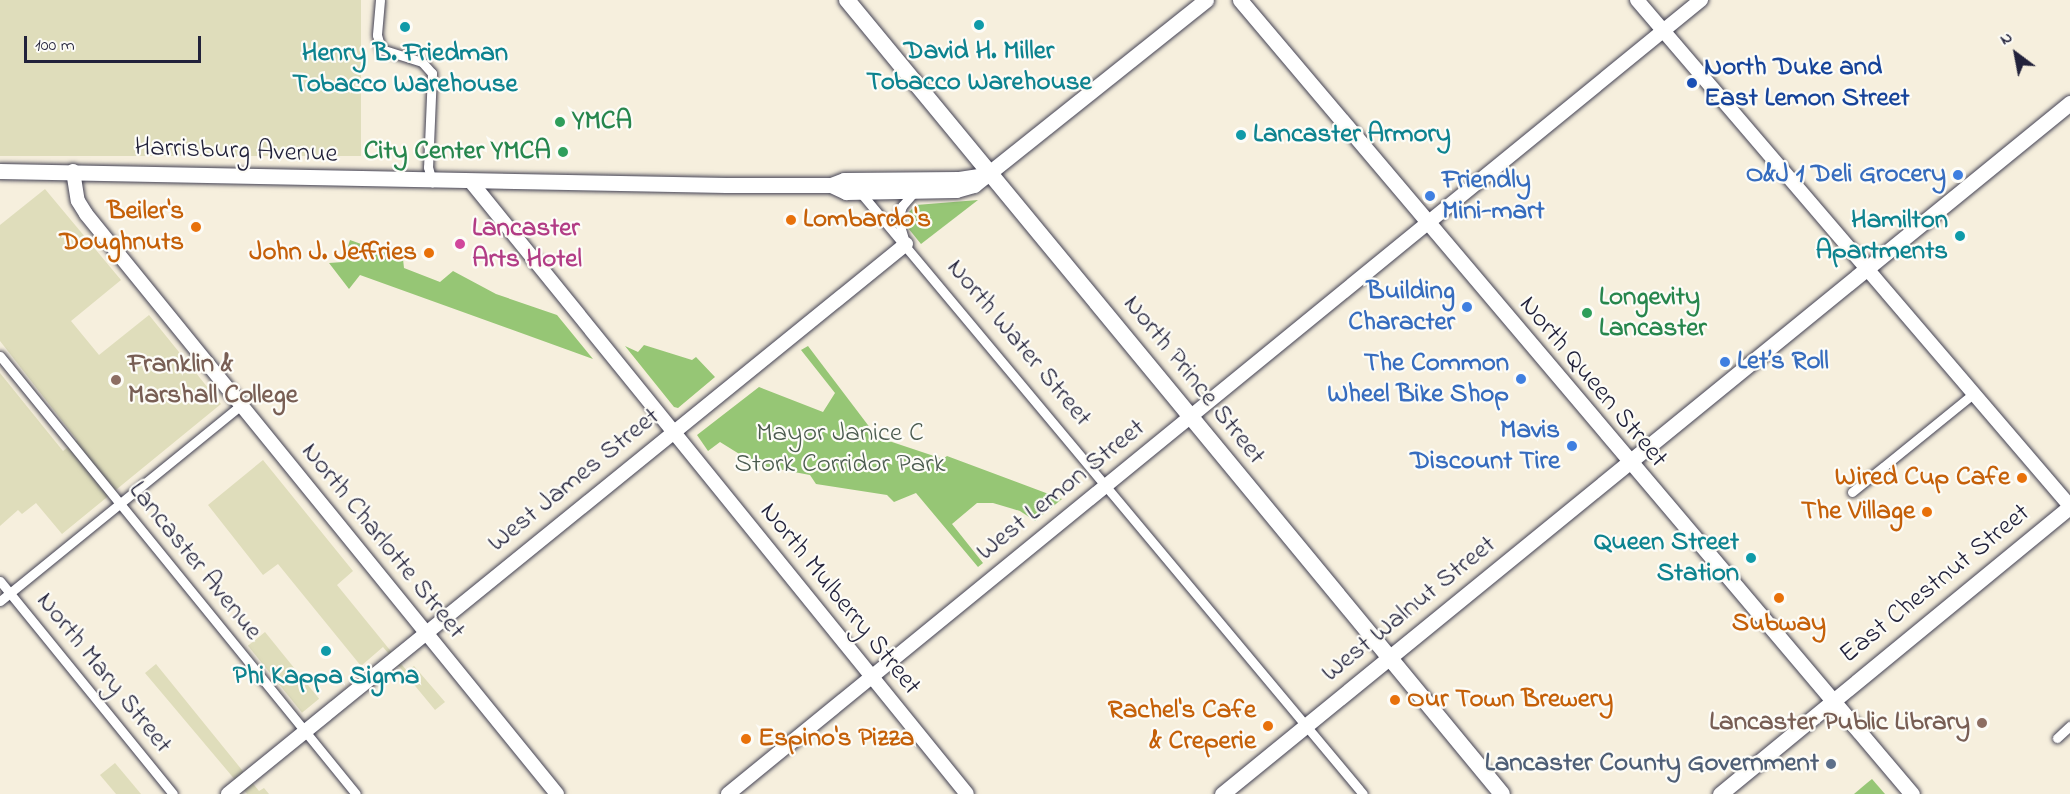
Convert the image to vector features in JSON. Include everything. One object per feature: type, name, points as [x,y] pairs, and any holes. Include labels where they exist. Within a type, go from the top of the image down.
[{"type":"highway","name":"North Prince Street","points":[[846,0],[1502,794]]},
{"type":"main road","points":[[992,174],[1206,0]]},
{"type":"main road","name":"North Queen Street","points":[[1240,0],[1629,464],[1912,794]]},
{"type":"main road","name":"West Walnut Street","points":[[1222,794],[2070,103]]},
{"type":"main road","name":"Harrisburg Avenue","points":[[0,171],[74,171],[472,183],[831,185],[844,180],[959,179],[992,174]]},
{"type":"main road","name":"Harrisburg Avenue","points":[[831,185],[846,192],[956,190],[992,174]]},
{"type":"main road","name":"East Chestnut Street","points":[[1720,794],[2070,506]]},
{"type":"street","points":[[380,0],[377,34],[381,49],[422,62],[432,73],[428,167],[432,182]]},
{"type":"street","points":[[1637,0],[2070,506]]},
{"type":"street","name":"West Lemon Street","points":[[728,794],[1701,0]]},
{"type":"street","name":"North Charlotte Street","points":[[74,171],[74,188],[81,207],[557,794]]},
{"type":"street","name":"North Mulberry Street","points":[[472,183],[967,794]]},
{"type":"street","name":"North Water Street","points":[[860,192],[1107,484],[1363,794]]},
{"type":"street","points":[[906,244],[898,219],[902,207],[915,192]]},
{"type":"street","name":"West James Street","points":[[228,794],[906,244]]},
{"type":"street","name":"Lancaster Avenue","points":[[0,356],[119,506],[356,794]]},
{"type":"street","points":[[1852,492],[1973,394]]},
{"type":"street","points":[[0,601],[241,405]]},
{"type":"street","name":"North Mary Street","points":[[0,581],[173,794]]},
{"type":"street","points":[[2057,738],[2070,726]]},
{"type":"shaded area","points":[[0,0],[361,0],[361,156],[0,156]]},
{"type":"shaded area","name":"Franklin & Marshall College","points":[[45,189],[121,280],[71,321],[99,355],[149,315],[221,404],[62,534],[36,503],[22,514],[18,510],[0,526],[0,373],[63,451],[77,440],[0,341],[0,225]]},
{"type":"shaded area","name":"Franklin & Marshall College","points":[[263,460],[353,571],[337,585],[407,671],[414,666],[445,702],[435,710],[383,647],[361,666],[278,564],[263,575],[208,505]]},
{"type":"shaded area","points":[[265,632],[319,699],[302,713],[248,646]]},
{"type":"shaded area","points":[[156,664],[259,791],[264,788],[269,794],[247,794],[145,673]]},
{"type":"shaded area","points":[[115,763],[141,794],[116,794],[100,775]]},
{"type":"green space","points":[[978,200],[921,244],[908,228],[909,212],[916,205]]},
{"type":"green space","points":[[350,240],[403,259],[404,268],[440,282],[453,271],[496,294],[557,315],[593,359],[360,275],[349,289],[329,263],[343,262]]},
{"type":"green space","name":"Mayor Janice C Stork Corridor Park","points":[[644,345],[692,360],[696,357],[715,377],[678,408],[674,407],[625,346],[638,352]]},
{"type":"green space","name":"Mayor Janice C Stork Corridor Park","points":[[808,346],[877,437],[943,459],[947,456],[1062,499],[1035,521],[1020,511],[993,503],[977,503],[952,524],[983,563],[978,567],[916,493],[894,502],[887,495],[816,484],[810,475],[757,465],[720,442],[708,451],[697,435],[759,387],[823,412],[835,393],[801,350]]},
{"type":"green space","points":[[1872,779],[1885,794],[1854,794],[1867,783]]},
{"type":"place","name":"David H. Miller Tobacco Warehouse","points":[[979,25]]},
{"type":"place","name":"Henry B. Friedman Tobacco Warehouse","points":[[405,27]]},
{"type":"place","name":"North Duke and East Lemon Street","points":[[1692,83]]},
{"type":"place","name":"YMCA","points":[[560,122]]},
{"type":"place","name":"Lancaster Armory","points":[[1241,135]]},
{"type":"place","name":"City Center YMCA","points":[[563,152]]},
{"type":"place","name":"O&J 1 Deli Grocery","points":[[1958,175]]},
{"type":"place","name":"Friendly Mini-mart","points":[[1430,196]]},
{"type":"place","name":"Lombardo's","points":[[791,220]]},
{"type":"place","name":"Beiler's Doughnuts","points":[[196,227]]},
{"type":"place","name":"Hamilton Apartments","points":[[1960,236]]},
{"type":"place","name":"Lancaster Arts Hotel","points":[[460,244]]},
{"type":"place","name":"John J. Jeffries","points":[[429,253]]},
{"type":"place","name":"Building Character","points":[[1467,307]]},
{"type":"place","name":"Longevity Lancaster","points":[[1587,313]]},
{"type":"place","name":"Let’s Roll","points":[[1725,362]]},
{"type":"place","name":"The Common Wheel Bike Shop","points":[[1521,379]]},
{"type":"place","name":"Franklin & Marshall College","points":[[116,380]]},
{"type":"place","name":"Mavis Discount Tire","points":[[1572,446]]},
{"type":"place","name":"Wired Cup Cafe","points":[[2022,478]]},
{"type":"place","name":"The Village","points":[[1927,512]]},
{"type":"place","name":"Queen Street Station","points":[[1751,558]]},
{"type":"place","name":"Subway","points":[[1779,598]]},
{"type":"place","name":"Phi Kappa Sigma","points":[[326,651]]},
{"type":"place","name":"Our Town Brewery","points":[[1395,700]]},
{"type":"place","name":"Lancaster Public Library","points":[[1982,723]]},
{"type":"place","name":"Rachel's Cafe & Creperie","points":[[1268,726]]},
{"type":"place","name":"Espino's Pizza","points":[[746,739]]},
{"type":"place","name":"Lancaster County Government","points":[[1831,764]]}]
